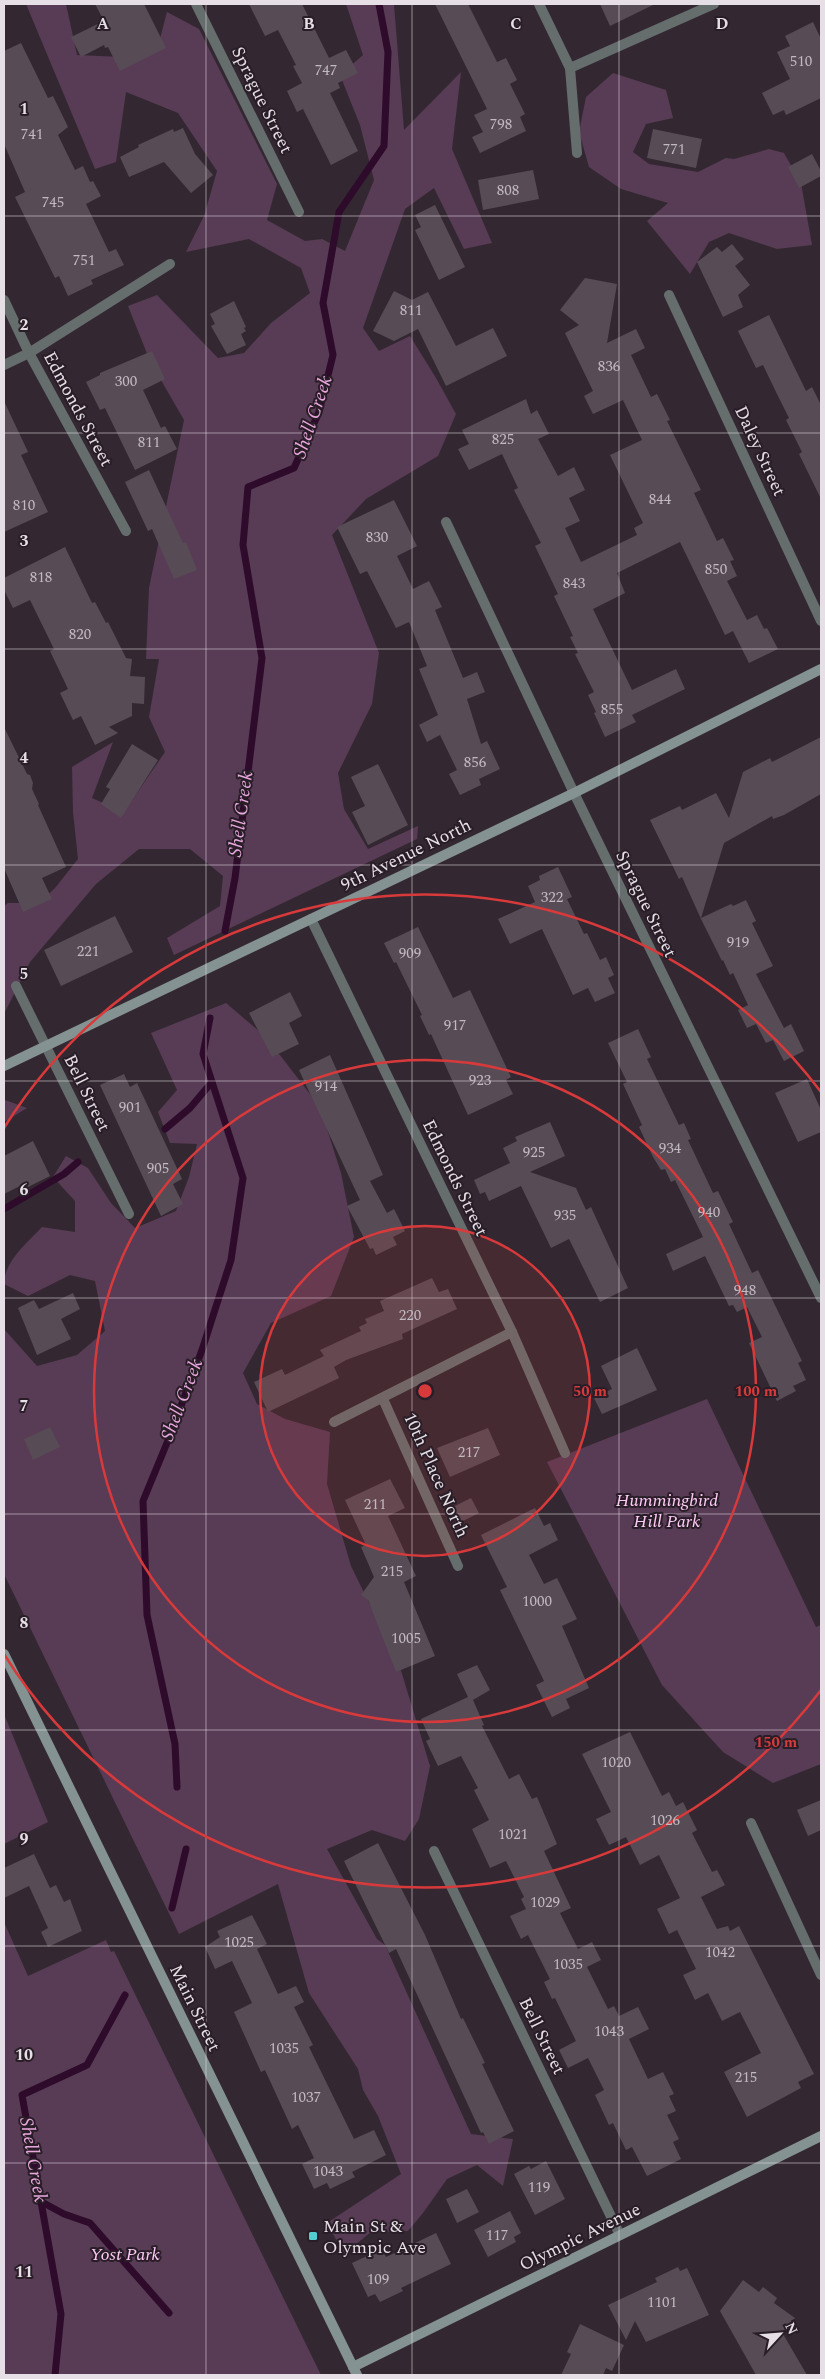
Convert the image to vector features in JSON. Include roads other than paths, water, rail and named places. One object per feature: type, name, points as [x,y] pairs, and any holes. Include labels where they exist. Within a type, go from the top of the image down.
[{"type":"street","name":"Sprague Street","points":[[196,4],[299,212]]},
{"type":"street","points":[[540,4],[570,68],[577,153]]},
{"type":"street","points":[[570,68],[714,4]]},
{"type":"street","points":[[4,365],[29,353],[170,264]]},
{"type":"street","name":"Daley Street","points":[[669,295],[821,621]]},
{"type":"street","name":"Edmonds Street","points":[[4,300],[29,353],[126,531]]},
{"type":"street","name":"Sprague Street","points":[[446,522],[574,793],[821,1298]]},
{"type":"street","name":"9th Avenue North","points":[[4,1066],[574,793],[821,669]]},
{"type":"street","name":"Edmonds Street","points":[[311,919],[512,1332],[565,1453]]},
{"type":"street","name":"Bell Street","points":[[16,986],[129,1214]]},
{"type":"street","name":"10th Place North","points":[[334,1422],[383,1399],[512,1332]]},
{"type":"street","name":"10th Place North","points":[[383,1399],[458,1566]]},
{"type":"street","name":"Main Street","points":[[4,1654],[355,2371]]},
{"type":"street","points":[[751,1823],[821,1975]]},
{"type":"street","name":"Bell Street","points":[[434,1850],[620,2236]]},
{"type":"street","name":"Olympic Avenue","points":[[355,2371],[821,2136]]},
{"type":"waterway","name":"Shell Creek","points":[[225,931],[235,878],[262,658],[243,545],[248,487],[294,468],[319,412],[333,355],[323,303],[339,212],[384,146],[388,52],[379,4]]},
{"type":"waterway","name":"Shell Creek","points":[[177,1787],[175,1744],[147,1615],[143,1501],[202,1350],[231,1260],[243,1178],[203,1054],[210,1018]]},
{"type":"waterway","points":[[165,1129],[190,1108],[212,1082]]},
{"type":"waterway","points":[[4,1209],[64,1174],[78,1162]]},
{"type":"waterway","name":"Shell Creek","points":[[172,1908],[186,1849]]},
{"type":"waterway","name":"Shell Creek","points":[[55,2375],[61,2314],[22,2095],[87,2065],[125,1995]]},
{"type":"waterway","points":[[40,2201],[64,2214],[90,2223],[169,2313]]},
{"type":"place","name":"Main St & Olympic Ave","points":[[313,2236]]},
{"type":"park label","name":"Hummingbird Hill Park","points":[[667,1510]]},
{"type":"park label","name":"Yost Park","points":[[125,2254]]}]
